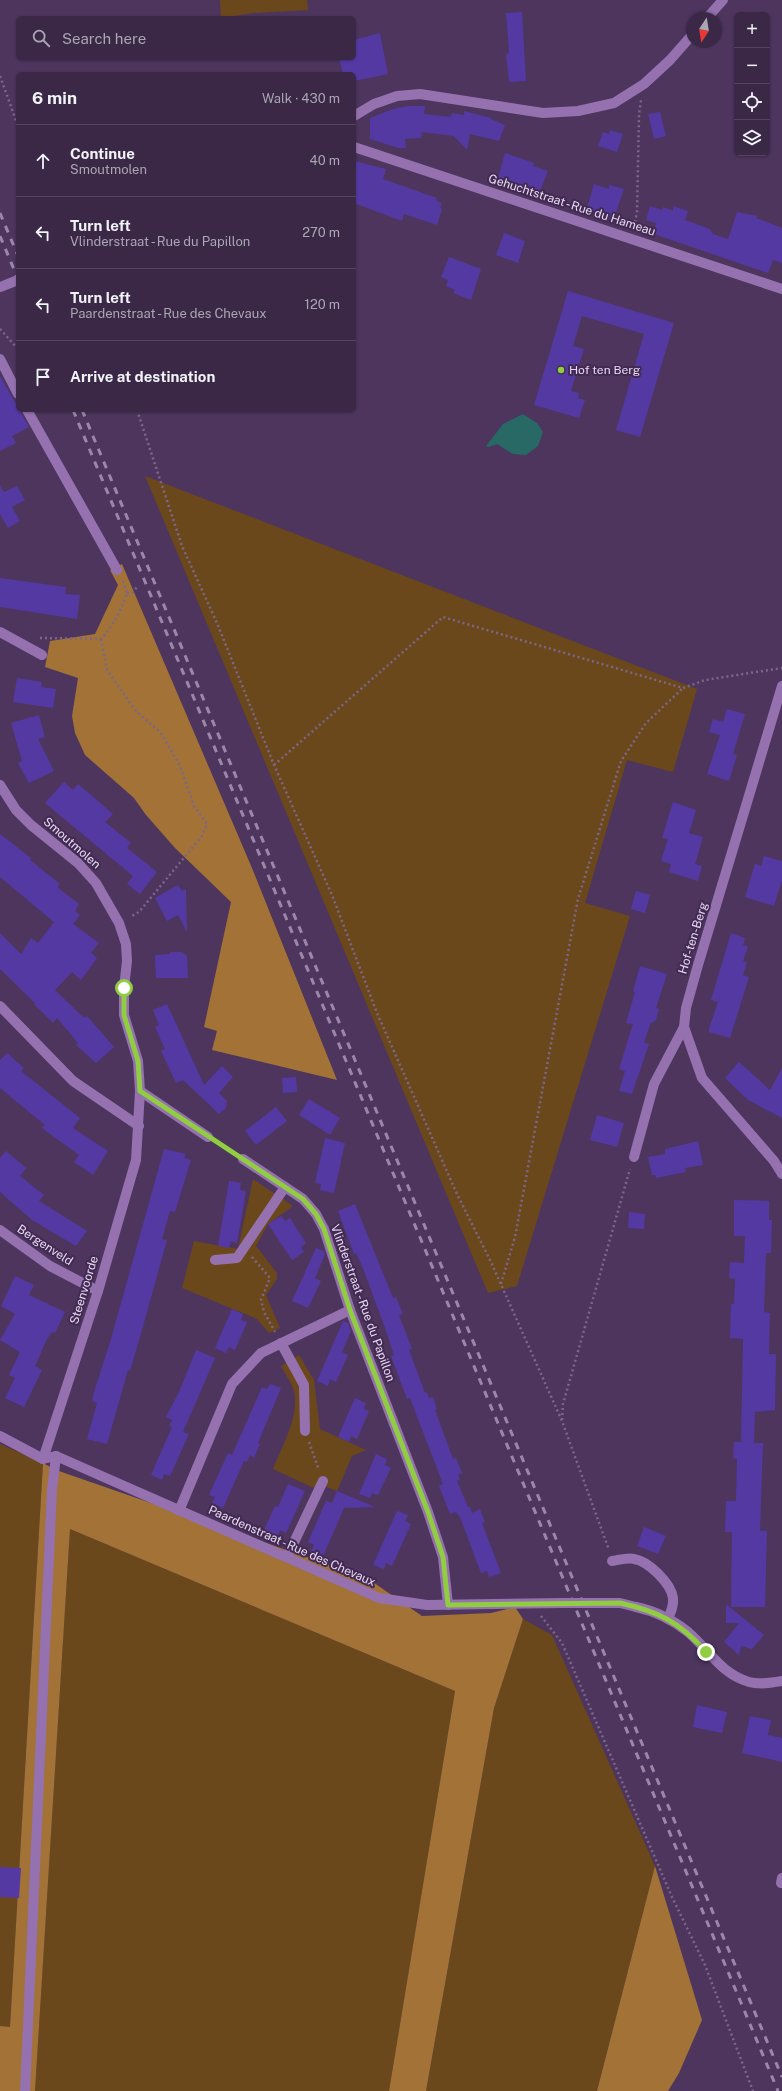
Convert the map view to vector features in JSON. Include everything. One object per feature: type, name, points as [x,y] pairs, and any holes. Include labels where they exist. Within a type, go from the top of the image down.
[{"type":"street","points":[[712,12],[723,0]]},
{"type":"street","points":[[356,115],[374,104],[397,96],[420,94],[543,113],[578,111],[614,103],[644,84],[670,60],[686,42]]},
{"type":"street","name":"Gehuchtstraat - Rue du Hameau","points":[[356,148],[782,289]]},
{"type":"street","points":[[3,286],[16,281]]},
{"type":"street","points":[[0,359],[16,390]]},
{"type":"street","points":[[28,412],[117,570]]},
{"type":"street","points":[[0,632],[42,654]]},
{"type":"street","name":"Hof-ten-Berg","points":[[782,686],[698,965],[686,1008],[684,1026],[702,1078],[774,1161],[782,1174]]},
{"type":"street","name":"Smoutmolen","points":[[0,785],[16,810],[31,826],[78,863],[96,882],[119,923],[126,944],[127,961],[124,988],[124,1015],[138,1061],[140,1091]]},
{"type":"street","points":[[0,1006],[73,1081],[139,1126]]},
{"type":"street","points":[[634,1157],[654,1084],[684,1026]]},
{"type":"street","points":[[140,1091],[208,1137]]},
{"type":"street","name":"Steenvoorde","points":[[43,1459],[98,1291],[136,1160],[140,1091]]},
{"type":"street","name":"Vlinderstraat - Rue du Papillon","points":[[243,1159],[303,1199],[316,1214],[324,1229],[350,1310],[428,1512],[443,1557],[448,1605]]},
{"type":"street","points":[[215,1260],[237,1258],[285,1187]]},
{"type":"street","name":"Bergenveld","points":[[0,1230],[50,1266],[98,1291]]},
{"type":"street","points":[[179,1511],[232,1384],[261,1353],[350,1310]]},
{"type":"street","points":[[281,1343],[304,1385],[305,1431]]},
{"type":"street","points":[[0,1436],[43,1459],[56,1456],[52,1490],[25,2091]]},
{"type":"street","name":"Paardenstraat - Rue des Chevaux","points":[[56,1456],[379,1598],[427,1605],[620,1603],[636,1607],[668,1619],[688,1633],[722,1668],[738,1678],[757,1683],[782,1681]]},
{"type":"street","points":[[287,1557],[323,1481]]},
{"type":"street","points":[[612,1561],[633,1558],[648,1564],[663,1579],[673,1597],[672,1610],[668,1619]]},
{"type":"path","points":[[0,76],[16,120]]},
{"type":"path","points":[[632,238],[637,212],[639,115],[644,84]]},
{"type":"path","points":[[0,329],[16,347]]},
{"type":"path","points":[[138,412],[182,546],[217,623],[274,765],[332,895],[377,1013],[457,1194],[500,1284],[562,1422],[612,1561]]},
{"type":"path","points":[[35,637],[42,639],[101,639],[107,634],[127,593],[132,593],[137,587]]},
{"type":"path","points":[[274,765],[442,616],[683,688]]},
{"type":"path","points":[[101,639],[107,670],[135,710],[161,734],[180,766],[194,806],[207,824],[202,836],[139,912],[119,923]]},
{"type":"path","points":[[500,1284],[515,1237],[578,899],[622,761],[646,723],[683,688],[705,680],[782,668]]},
{"type":"path","points":[[208,1137],[243,1159]]},
{"type":"path","points":[[562,1422],[563,1404],[634,1157]]},
{"type":"path","points":[[244,1248],[270,1278],[261,1300],[264,1312],[281,1343]]},
{"type":"path","points":[[305,1431],[323,1481]]},
{"type":"path","points":[[519,1603],[537,1611],[562,1643],[672,1897],[705,1965],[753,2091]]},
{"type":"shaded area","points":[[220,0],[307,0],[308,10],[221,16]]},
{"type":"shaded area","points":[[523,414],[537,423],[543,432],[538,446],[526,455],[513,454],[497,444],[489,447],[486,446],[503,424]]},
{"type":"shaded area","points":[[145,476],[697,689],[673,772],[627,760],[585,903],[630,916],[517,1286],[488,1293]]},
{"type":"shaded area","points":[[122,564],[252,868],[337,1080],[212,1050],[217,1031],[204,1027],[231,902],[175,848],[146,815],[134,798],[85,755],[75,733],[72,716],[78,678],[45,667],[50,641],[95,634],[118,585],[110,570]]},
{"type":"shaded area","points":[[253,1179],[293,1206],[268,1224],[256,1246],[277,1273],[277,1279],[266,1295],[280,1328],[269,1333],[257,1319],[182,1288],[194,1241],[238,1249]]},
{"type":"shaded area","points":[[299,1355],[314,1380],[320,1429],[366,1450],[352,1456],[337,1491],[317,1483],[314,1488],[273,1469],[289,1431],[295,1410],[294,1391],[281,1366]]},
{"type":"shaded area","points":[[0,1444],[43,1463],[10,2028],[0,2026]]},
{"type":"shaded area","points":[[43,1463],[56,1470],[367,1578],[422,1616],[491,1613],[515,1607],[523,1619],[494,1708],[426,2091],[389,2091],[455,1691],[70,1529],[35,2091],[0,2091],[0,2026],[10,2027]]},
{"type":"shaded area","points":[[70,1529],[455,1691],[389,2091],[35,2091]]},
{"type":"shaded area","points":[[523,1619],[552,1635],[655,1866],[597,2091],[426,2091],[494,1708]]},
{"type":"shaded area","points":[[655,1866],[702,2020],[679,2073],[668,2091],[597,2091]]},
{"type":"building","points":[[522,12],[526,81],[509,82],[506,54],[509,53],[506,13]]},
{"type":"building","points":[[380,33],[388,74],[356,81],[356,72],[342,72],[340,60],[356,60],[356,39]]},
{"type":"building","points":[[408,106],[425,106],[424,114],[451,117],[452,113],[464,115],[464,111],[491,118],[505,125],[499,141],[470,134],[467,150],[454,136],[422,132],[421,138],[405,139],[406,148],[398,148],[370,139],[370,118],[393,109]]},
{"type":"building","points":[[660,112],[666,136],[654,139],[648,114]]},
{"type":"building","points":[[610,130],[623,134],[617,152],[598,146],[603,132],[609,134]]},
{"type":"building","points":[[505,153],[534,163],[533,166],[548,171],[538,196],[497,182]]},
{"type":"building","points":[[356,162],[386,169],[383,179],[437,198],[436,201],[442,203],[440,208],[442,209],[437,225],[404,214],[402,221],[356,204]]},
{"type":"building","points":[[594,184],[609,189],[609,185],[624,189],[613,221],[586,212]]},
{"type":"building","points":[[650,206],[662,210],[663,207],[673,211],[673,206],[688,211],[685,220],[710,229],[713,234],[728,239],[737,212],[757,216],[756,218],[782,228],[782,263],[773,260],[768,273],[654,234],[656,223],[646,220]]},
{"type":"building","points":[[504,233],[525,241],[518,263],[496,255]]},
{"type":"building","points":[[449,257],[481,269],[471,300],[453,293],[455,290],[446,286],[448,280],[441,277]]},
{"type":"building","name":"Hof ten Berg","points":[[568,291],[674,323],[640,437],[616,430],[644,334],[582,316],[573,346],[584,349],[571,391],[579,393],[578,398],[585,400],[579,418],[534,405]]},
{"type":"building","points":[[0,376],[16,404],[16,412],[20,412],[29,427],[12,436],[16,443],[0,451]]},
{"type":"building","points":[[0,486],[4,492],[17,486],[25,500],[12,507],[20,521],[8,528],[0,514]]},
{"type":"building","points":[[0,578],[66,587],[65,594],[80,595],[77,619],[0,607]]},
{"type":"building","points":[[17,678],[42,682],[41,687],[56,689],[53,708],[13,702]]},
{"type":"building","points":[[727,709],[745,714],[733,754],[737,755],[729,781],[707,774],[720,735],[709,732],[713,719],[723,722]]},
{"type":"building","points":[[39,715],[45,737],[38,739],[54,771],[29,783],[18,763],[22,761],[11,723]]},
{"type":"building","points":[[64,782],[73,790],[78,784],[113,814],[105,822],[131,843],[127,848],[157,872],[140,894],[127,884],[133,876],[45,803]]},
{"type":"building","points":[[673,802],[696,810],[689,833],[703,837],[695,864],[702,866],[698,881],[669,872],[671,864],[661,861],[668,839],[662,838]]},
{"type":"building","points":[[0,834],[31,858],[30,860],[60,884],[57,887],[79,904],[75,911],[80,915],[73,924],[99,943],[91,953],[97,958],[81,980],[72,972],[55,990],[84,1018],[87,1016],[114,1047],[96,1063],[76,1045],[78,1043],[57,1018],[53,1023],[0,969],[0,933],[21,954],[31,938],[38,943],[54,922],[0,877]]},
{"type":"building","points":[[764,856],[782,861],[782,880],[774,906],[745,897],[755,864],[761,866]]},
{"type":"building","points":[[178,885],[182,891],[186,889],[187,932],[178,915],[167,921],[155,898]]},
{"type":"building","points":[[636,891],[650,895],[645,913],[631,909]]},
{"type":"building","points":[[731,933],[745,938],[743,945],[748,947],[743,961],[747,962],[743,975],[749,977],[730,1038],[709,1032],[709,1029],[718,1002],[711,1000]]},
{"type":"building","points":[[170,952],[182,952],[187,956],[188,978],[156,978],[155,955],[170,954]]},
{"type":"building","points":[[640,966],[667,974],[656,1008],[659,1009],[656,1020],[650,1024],[644,1043],[649,1044],[632,1094],[619,1091],[625,1071],[619,1069],[633,1024],[626,1023],[635,992],[633,991]]},
{"type":"building","points":[[167,1004],[204,1085],[222,1066],[233,1077],[219,1093],[227,1101],[226,1108],[219,1114],[183,1080],[176,1083],[161,1051],[165,1049],[155,1027],[159,1025],[153,1010]]},
{"type":"building","points":[[7,1053],[24,1068],[21,1071],[80,1118],[73,1128],[108,1151],[93,1175],[74,1162],[79,1155],[42,1128],[45,1125],[0,1088],[0,1060]]},
{"type":"building","points":[[739,1062],[770,1090],[782,1068],[782,1118],[748,1100],[725,1078]]},
{"type":"building","points":[[296,1077],[297,1092],[283,1093],[282,1078]]},
{"type":"building","points":[[309,1099],[340,1118],[330,1135],[299,1115]]},
{"type":"building","points":[[276,1107],[287,1121],[256,1145],[245,1131]]},
{"type":"building","points":[[597,1115],[624,1123],[617,1147],[590,1140]]},
{"type":"building","points":[[325,1138],[345,1143],[334,1193],[320,1190],[321,1184],[315,1183]]},
{"type":"building","points":[[698,1141],[703,1165],[685,1168],[686,1172],[656,1178],[655,1175],[652,1175],[648,1157],[665,1154],[665,1149]]},
{"type":"building","points":[[164,1149],[186,1154],[184,1158],[191,1160],[175,1212],[170,1211],[162,1239],[167,1240],[130,1371],[128,1370],[107,1444],[87,1439],[97,1403],[92,1401],[111,1339]]},
{"type":"building","points":[[6,1151],[26,1168],[20,1176],[44,1195],[39,1201],[87,1231],[76,1246],[32,1220],[0,1192],[0,1158]]},
{"type":"building","points":[[229,1181],[241,1183],[240,1190],[246,1191],[237,1243],[231,1241],[229,1248],[218,1246]]},
{"type":"building","points":[[734,1200],[769,1201],[769,1220],[772,1220],[771,1253],[766,1253],[764,1312],[770,1313],[769,1354],[776,1354],[775,1410],[755,1412],[754,1443],[763,1443],[760,1531],[767,1531],[765,1607],[731,1607],[732,1532],[725,1532],[726,1501],[736,1501],[737,1459],[733,1458],[734,1442],[741,1442],[743,1339],[730,1338],[731,1304],[734,1304],[735,1279],[729,1278],[730,1262],[744,1263],[745,1236],[734,1236]]},
{"type":"building","points":[[355,1204],[393,1298],[396,1297],[403,1314],[399,1315],[412,1349],[409,1350],[425,1393],[427,1392],[429,1398],[433,1397],[437,1409],[435,1410],[453,1459],[456,1458],[462,1473],[458,1475],[460,1480],[457,1481],[472,1513],[480,1509],[485,1522],[482,1523],[501,1573],[489,1577],[487,1571],[481,1573],[460,1517],[456,1512],[450,1514],[439,1486],[443,1484],[410,1398],[407,1399],[391,1356],[394,1355],[385,1328],[363,1268],[356,1253],[354,1254],[338,1211]]},
{"type":"building","points":[[629,1212],[645,1214],[644,1229],[628,1228]]},
{"type":"building","points":[[281,1216],[285,1221],[290,1218],[306,1243],[301,1247],[304,1252],[292,1260],[268,1224]]},
{"type":"building","points":[[316,1248],[324,1251],[325,1254],[315,1278],[321,1281],[308,1308],[292,1301]]},
{"type":"building","points":[[15,1276],[34,1285],[29,1295],[65,1312],[55,1333],[52,1332],[47,1339],[35,1366],[42,1370],[24,1407],[5,1398],[15,1378],[9,1375],[20,1352],[0,1340],[15,1314],[1,1306]]},
{"type":"building","points":[[232,1309],[243,1314],[241,1320],[247,1322],[235,1350],[229,1347],[226,1353],[215,1348]]},
{"type":"building","points":[[343,1321],[348,1323],[351,1331],[342,1352],[348,1355],[336,1382],[330,1379],[328,1386],[317,1381]]},
{"type":"building","points":[[196,1350],[215,1358],[183,1432],[189,1434],[170,1476],[164,1474],[162,1480],[151,1475],[172,1427],[169,1426],[172,1420],[166,1417],[179,1392]]},
{"type":"building","points":[[270,1384],[281,1388],[258,1443],[260,1444],[254,1458],[250,1455],[247,1462],[244,1461],[223,1508],[212,1503],[215,1497],[209,1495],[228,1453],[232,1455],[262,1387],[267,1389]]},
{"type":"building","points":[[355,1398],[366,1403],[364,1409],[369,1411],[357,1439],[351,1436],[349,1442],[338,1437]]},
{"type":"building","points":[[376,1454],[387,1459],[385,1465],[391,1468],[378,1495],[372,1493],[370,1498],[359,1494]]},
{"type":"building","points":[[288,1484],[305,1491],[286,1533],[280,1530],[278,1536],[264,1530],[275,1506],[278,1507]]},
{"type":"building","points":[[337,1491],[375,1507],[344,1508],[323,1556],[311,1551],[314,1545],[308,1542],[326,1501],[332,1503]]},
{"type":"building","points":[[397,1511],[408,1515],[405,1521],[411,1524],[392,1566],[386,1563],[384,1569],[373,1565]]},
{"type":"building","points":[[644,1527],[666,1536],[658,1554],[637,1546]]},
{"type":"building","points":[[726,1604],[764,1635],[752,1649],[741,1646],[739,1655],[724,1642],[739,1623],[726,1623]]},
{"type":"building","points":[[697,1705],[727,1712],[722,1733],[693,1727]]},
{"type":"building","points":[[750,1716],[771,1720],[768,1735],[782,1738],[782,1762],[742,1753]]},
{"type":"building","points":[[0,1867],[21,1868],[19,1898],[0,1897]]},
{"type":"railway","points":[[0,213],[16,251]]},
{"type":"railway","points":[[0,236],[16,274]]},
{"type":"railway","points":[[74,412],[778,2091]]},
{"type":"railway","points":[[83,412],[782,2077]]},
{"type":"place","name":"Hof ten Berg","points":[[561,370]]},
{"type":"route","points":[[124,988],[124,1015],[138,1061],[140,1091],[303,1199],[316,1214],[324,1229],[350,1310],[428,1512],[443,1557],[448,1605],[620,1603],[646,1609],[668,1619],[688,1633],[706,1652]]}]
